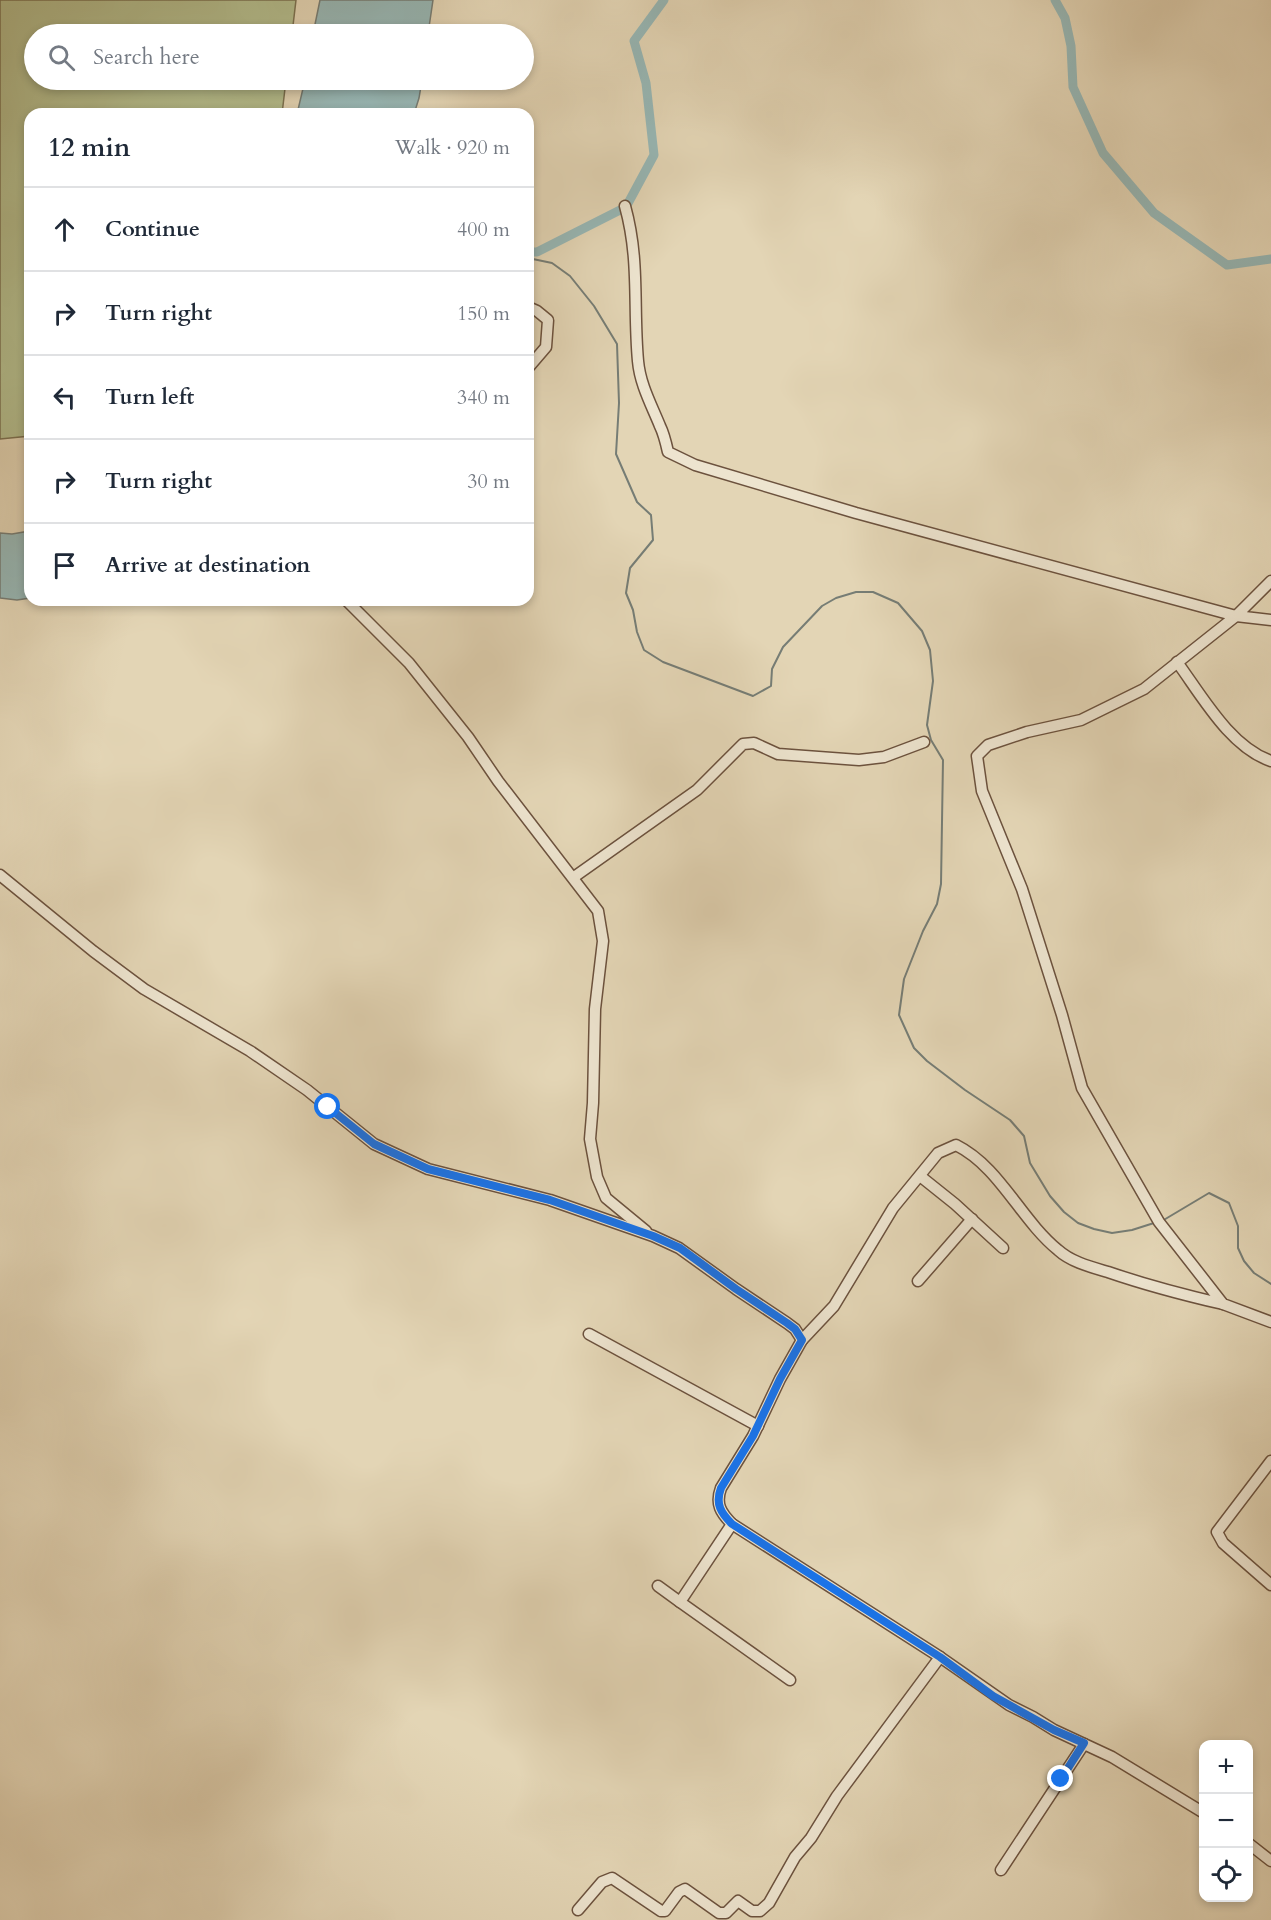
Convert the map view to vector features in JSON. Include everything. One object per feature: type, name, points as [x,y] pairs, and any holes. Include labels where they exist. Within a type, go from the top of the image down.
[{"type":"street","points":[[625,206],[632,231],[636,260],[638,363],[648,401],[661,426],[668,452],[695,465],[856,513],[1236,616],[1271,620]]},
{"type":"street","points":[[534,310],[548,320],[546,347],[534,361]]},
{"type":"street","points":[[1223,1304],[1159,1222],[1082,1089],[1062,1015],[1022,889],[982,791],[977,756],[988,745],[1027,732],[1081,720],[1144,689],[1236,616],[1271,581]]},
{"type":"street","points":[[352,606],[409,663],[598,911],[603,941],[595,1010],[590,1139],[597,1177],[606,1198],[653,1236]]},
{"type":"street","points":[[1177,662],[1237,740],[1252,753],[1271,761]]},
{"type":"street","points":[[574,877],[697,790],[743,744],[754,743],[778,754],[859,760],[884,757],[924,742]]},
{"type":"street","points":[[0,875],[93,951],[144,989],[250,1051],[307,1090],[374,1144],[428,1169],[550,1200],[653,1236],[680,1248],[795,1329],[802,1340]]},
{"type":"street","points":[[1199,1810],[1112,1757],[1009,1706],[940,1657],[732,1524],[718,1505],[717,1497],[758,1426],[780,1379],[802,1340],[834,1306],[893,1208],[938,1153],[956,1145],[983,1163],[1032,1225],[1059,1252],[1082,1264],[1155,1287],[1223,1304],[1271,1322]]},
{"type":"street","points":[[920,1176],[1003,1248]]},
{"type":"street","points":[[918,1281],[972,1219]]},
{"type":"street","points":[[589,1334],[758,1426]]},
{"type":"street","points":[[1271,1461],[1217,1532],[1228,1548],[1271,1586]]},
{"type":"street","points":[[680,1602],[732,1524]]},
{"type":"street","points":[[657,1586],[790,1680]]},
{"type":"street","points":[[578,1910],[602,1882],[612,1878],[661,1911],[665,1911],[679,1892],[685,1889],[719,1913],[726,1913],[738,1901],[752,1911],[760,1911],[769,1903],[795,1857],[811,1838],[837,1796],[940,1657]]},
{"type":"street","points":[[1001,1870],[1084,1743]]},
{"type":"street","points":[[1253,1847],[1271,1862]]},
{"type":"green space","points":[[0,0],[296,0],[293,24],[24,24],[24,90],[285,90],[283,108],[24,108],[24,437],[0,439]]},
{"type":"water","points":[[320,0],[433,0],[429,24],[315,24]]},
{"type":"water","points":[[303,90],[420,90],[416,108],[298,108]]},
{"type":"water","points":[[24,532],[24,599],[17,600],[0,598],[0,533]]},
{"type":"waterway","points":[[534,252],[626,207],[654,155],[646,83],[634,41],[664,0]]},
{"type":"waterway","points":[[1055,0],[1065,18],[1071,46],[1073,87],[1103,153],[1154,213],[1227,265],[1271,259]]},
{"type":"waterway","points":[[534,259],[552,263],[570,276],[594,306],[617,344],[619,403],[616,454],[637,502],[651,515],[653,540],[630,568],[626,593],[644,650],[663,662],[753,696],[771,686],[772,669],[783,647],[822,606],[836,598],[856,592],[873,592],[898,603],[922,631],[930,650],[933,681],[927,725],[931,740],[943,760],[941,884],[937,904],[923,931],[904,979],[899,1015],[914,1048],[927,1061],[1010,1120],[1024,1136],[1030,1163],[1050,1196],[1064,1212],[1078,1223],[1112,1233],[1154,1223]]},
{"type":"waterway","points":[[1162,1221],[1209,1193],[1229,1203],[1238,1226],[1238,1248],[1244,1261],[1254,1273],[1271,1284]]},
{"type":"route","points":[[328,1107],[374,1144],[428,1169],[550,1200],[653,1236],[680,1248],[795,1329],[802,1340],[780,1379],[753,1436],[717,1497],[718,1505],[725,1517],[732,1524],[940,1657],[993,1696],[1054,1730],[1084,1743],[1061,1779]]}]
